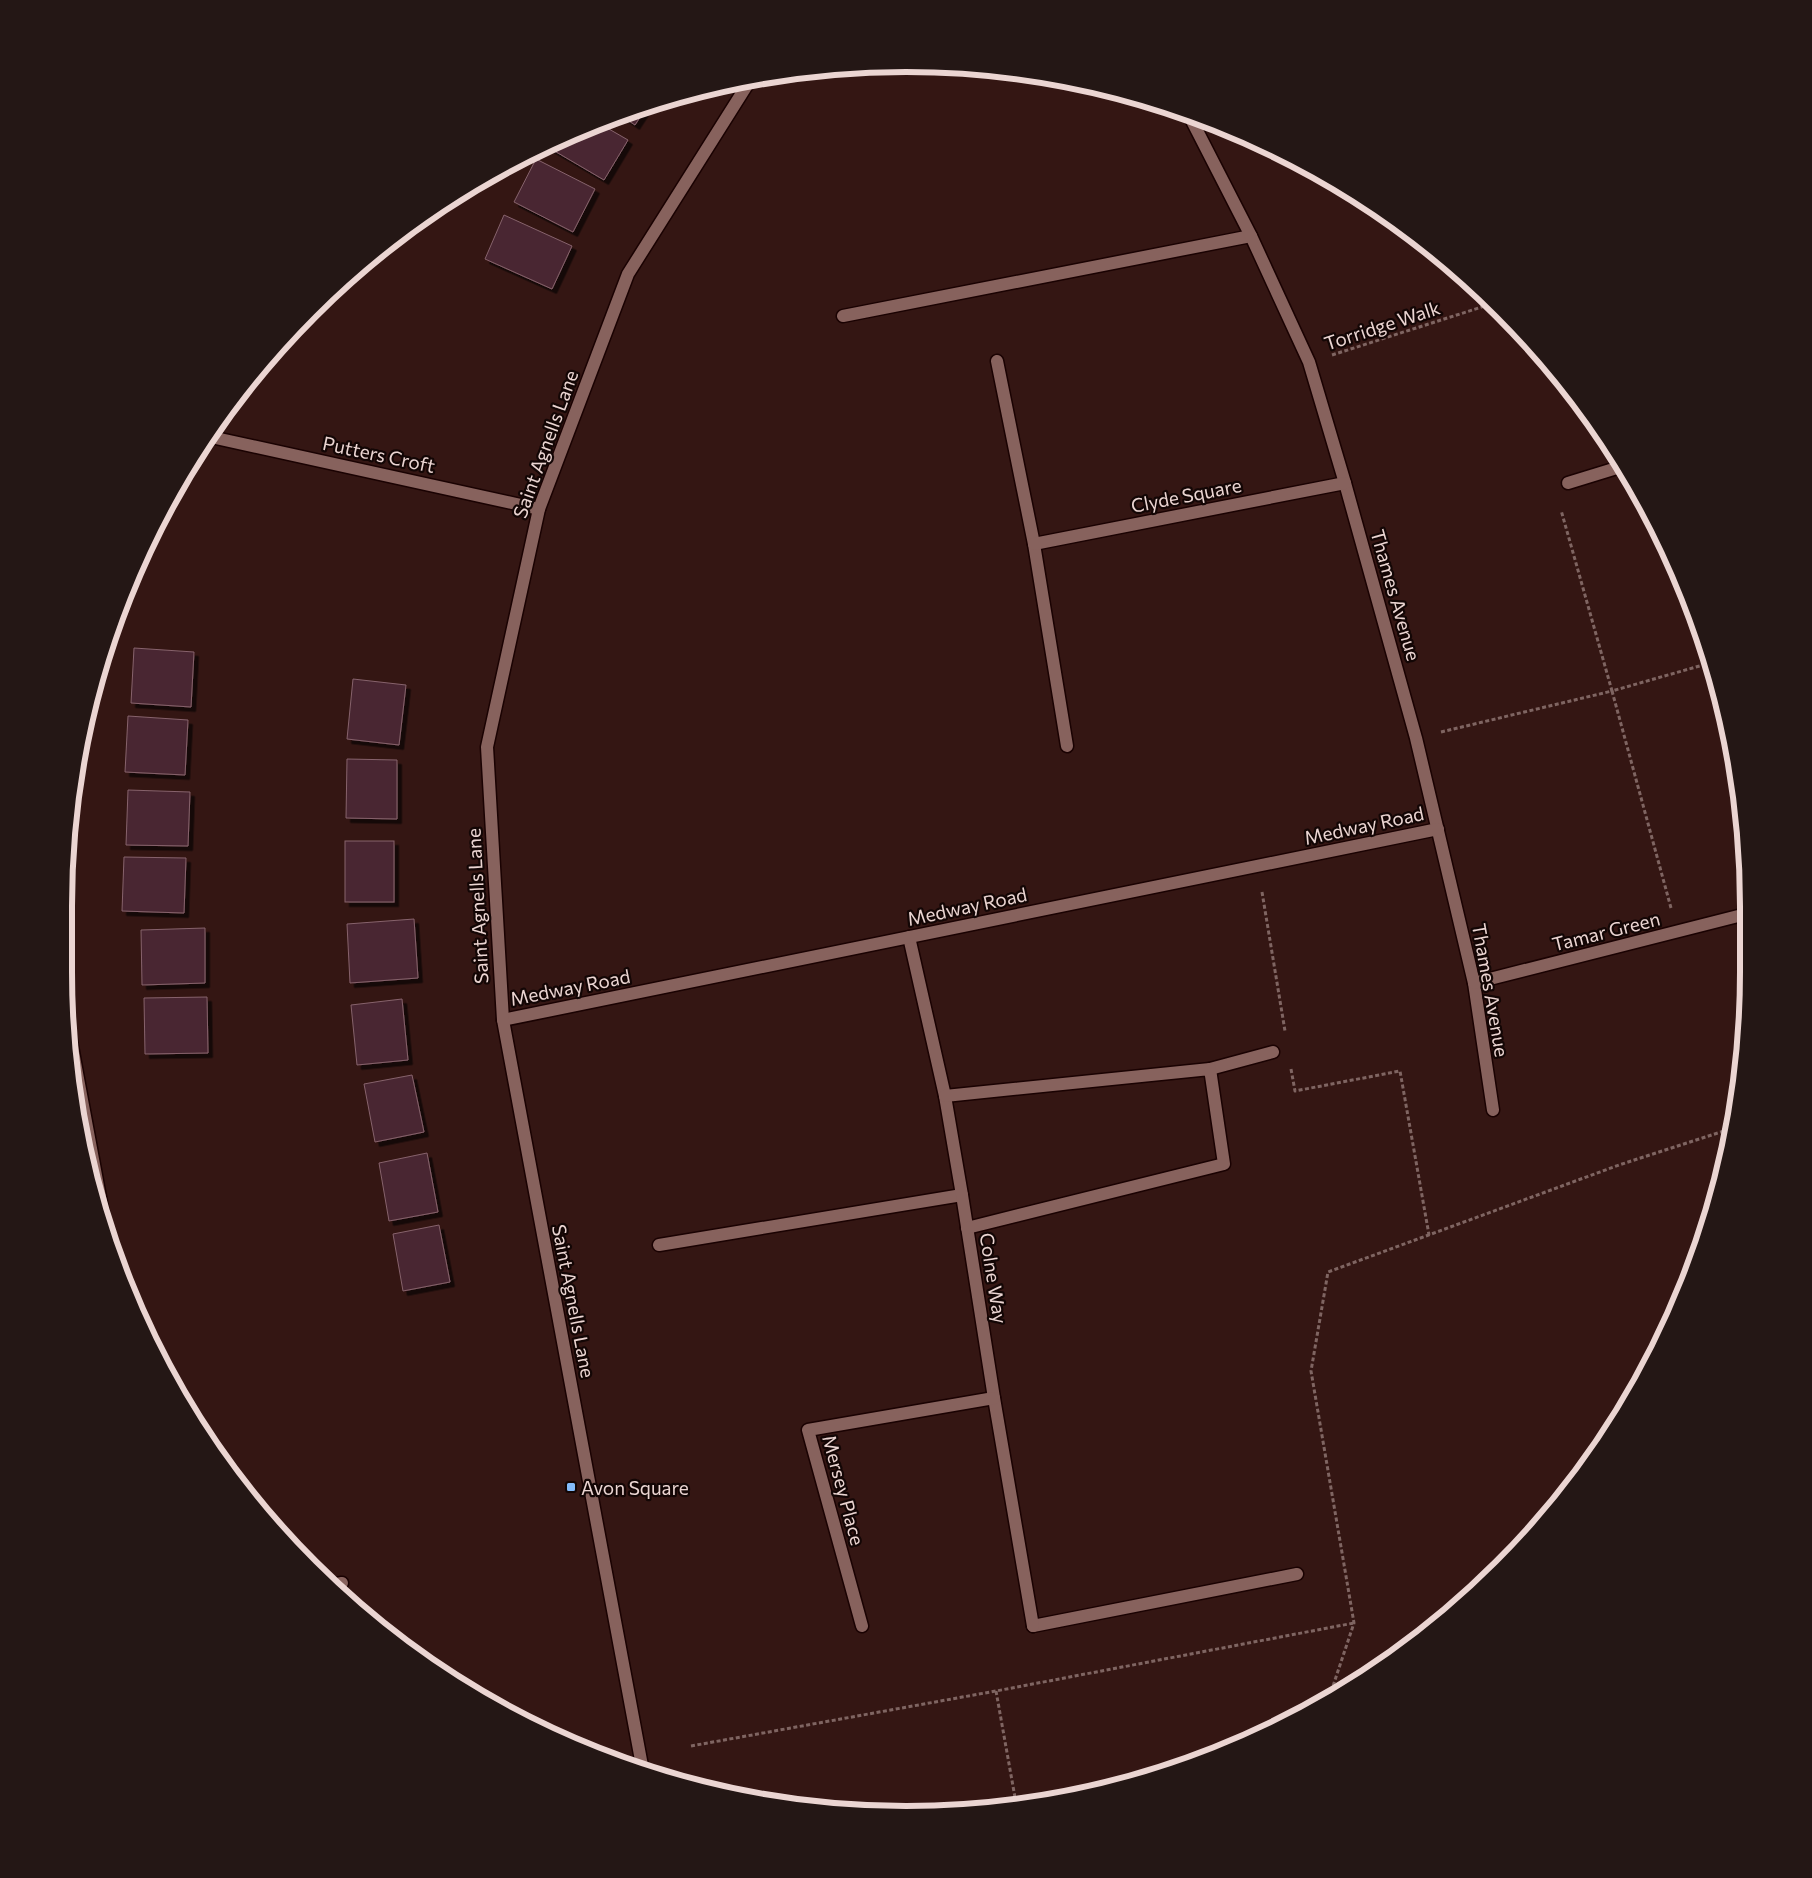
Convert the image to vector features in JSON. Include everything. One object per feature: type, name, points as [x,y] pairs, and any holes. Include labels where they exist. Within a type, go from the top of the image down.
[{"type":"street","name":"Saint Agnells Lane","points":[[641,1762],[503,1020],[487,747],[539,509],[628,274],[745,89]]},
{"type":"street","name":"Thames Avenue","points":[[1193,124],[1251,236],[1310,362],[1346,483],[1416,738],[1474,984],[1493,1110]]},
{"type":"street","points":[[843,316],[1251,236]]},
{"type":"street","points":[[997,361],[1034,544],[1067,746]]},
{"type":"street","name":"Putters Croft","points":[[216,438],[539,509]]},
{"type":"street","points":[[1568,483],[1615,469]]},
{"type":"street","name":"Clyde Square","points":[[1034,544],[1346,483]]},
{"type":"street","name":"Medway Road","points":[[503,1020],[1438,829]]},
{"type":"street","name":"Tamar Green","points":[[1474,984],[1740,916]]},
{"type":"street","name":"Colne Way","points":[[909,937],[945,1096],[1033,1626],[1297,1574]]},
{"type":"street","points":[[945,1096],[1210,1068],[1273,1052]]},
{"type":"street","points":[[967,1228],[1224,1164],[1210,1068]]},
{"type":"street","points":[[659,1246],[962,1196]]},
{"type":"street","name":"Mersey Place","points":[[862,1626],[808,1430],[994,1398]]},
{"type":"path","name":"Torridge Walk","points":[[1310,362],[1484,306]]},
{"type":"path","points":[[1561,510],[1677,933]]},
{"type":"path","points":[[1416,738],[1612,691],[1703,664]]},
{"type":"path","points":[[1258,866],[1285,1032]]},
{"type":"path","points":[[1290,1062],[1295,1091],[1400,1071],[1430,1235]]},
{"type":"path","points":[[1332,1688],[1354,1623],[1311,1371],[1328,1272],[1619,1165],[1724,1131]]},
{"type":"path","points":[[691,1746],[996,1691],[1354,1623]]},
{"type":"path","points":[[996,1691],[1015,1798]]},
{"type":"building","points":[[641,116],[635,125],[628,121]]},
{"type":"building","points":[[608,128],[628,140],[604,180],[554,151]]},
{"type":"building","points":[[536,159],[595,189],[573,232],[514,202]]},
{"type":"building","points":[[504,215],[572,246],[552,289],[485,259]]},
{"type":"building","points":[[134,648],[194,652],[191,707],[131,703]]},
{"type":"building","points":[[353,679],[406,685],[399,745],[347,739]]},
{"type":"building","points":[[128,716],[188,720],[185,775],[125,772]]},
{"type":"building","points":[[347,759],[397,760],[397,819],[346,818]]},
{"type":"building","points":[[128,790],[190,792],[188,846],[126,845]]},
{"type":"building","points":[[345,841],[394,841],[394,902],[345,902]]},
{"type":"building","points":[[124,857],[186,858],[184,913],[122,911]]},
{"type":"building","points":[[414,919],[418,978],[350,983],[347,924]]},
{"type":"building","points":[[205,928],[205,983],[142,985],[141,930]]},
{"type":"building","points":[[207,997],[208,1053],[145,1054],[144,998]]},
{"type":"building","points":[[402,999],[408,1060],[357,1065],[351,1005]]},
{"type":"building","points":[[412,1075],[424,1132],[375,1142],[364,1084]]},
{"type":"building","points":[[427,1153],[438,1212],[389,1221],[379,1163]]},
{"type":"building","points":[[439,1225],[450,1282],[403,1291],[393,1234]]},
{"type":"place","name":"Avon Square","points":[[571,1487]]}]
